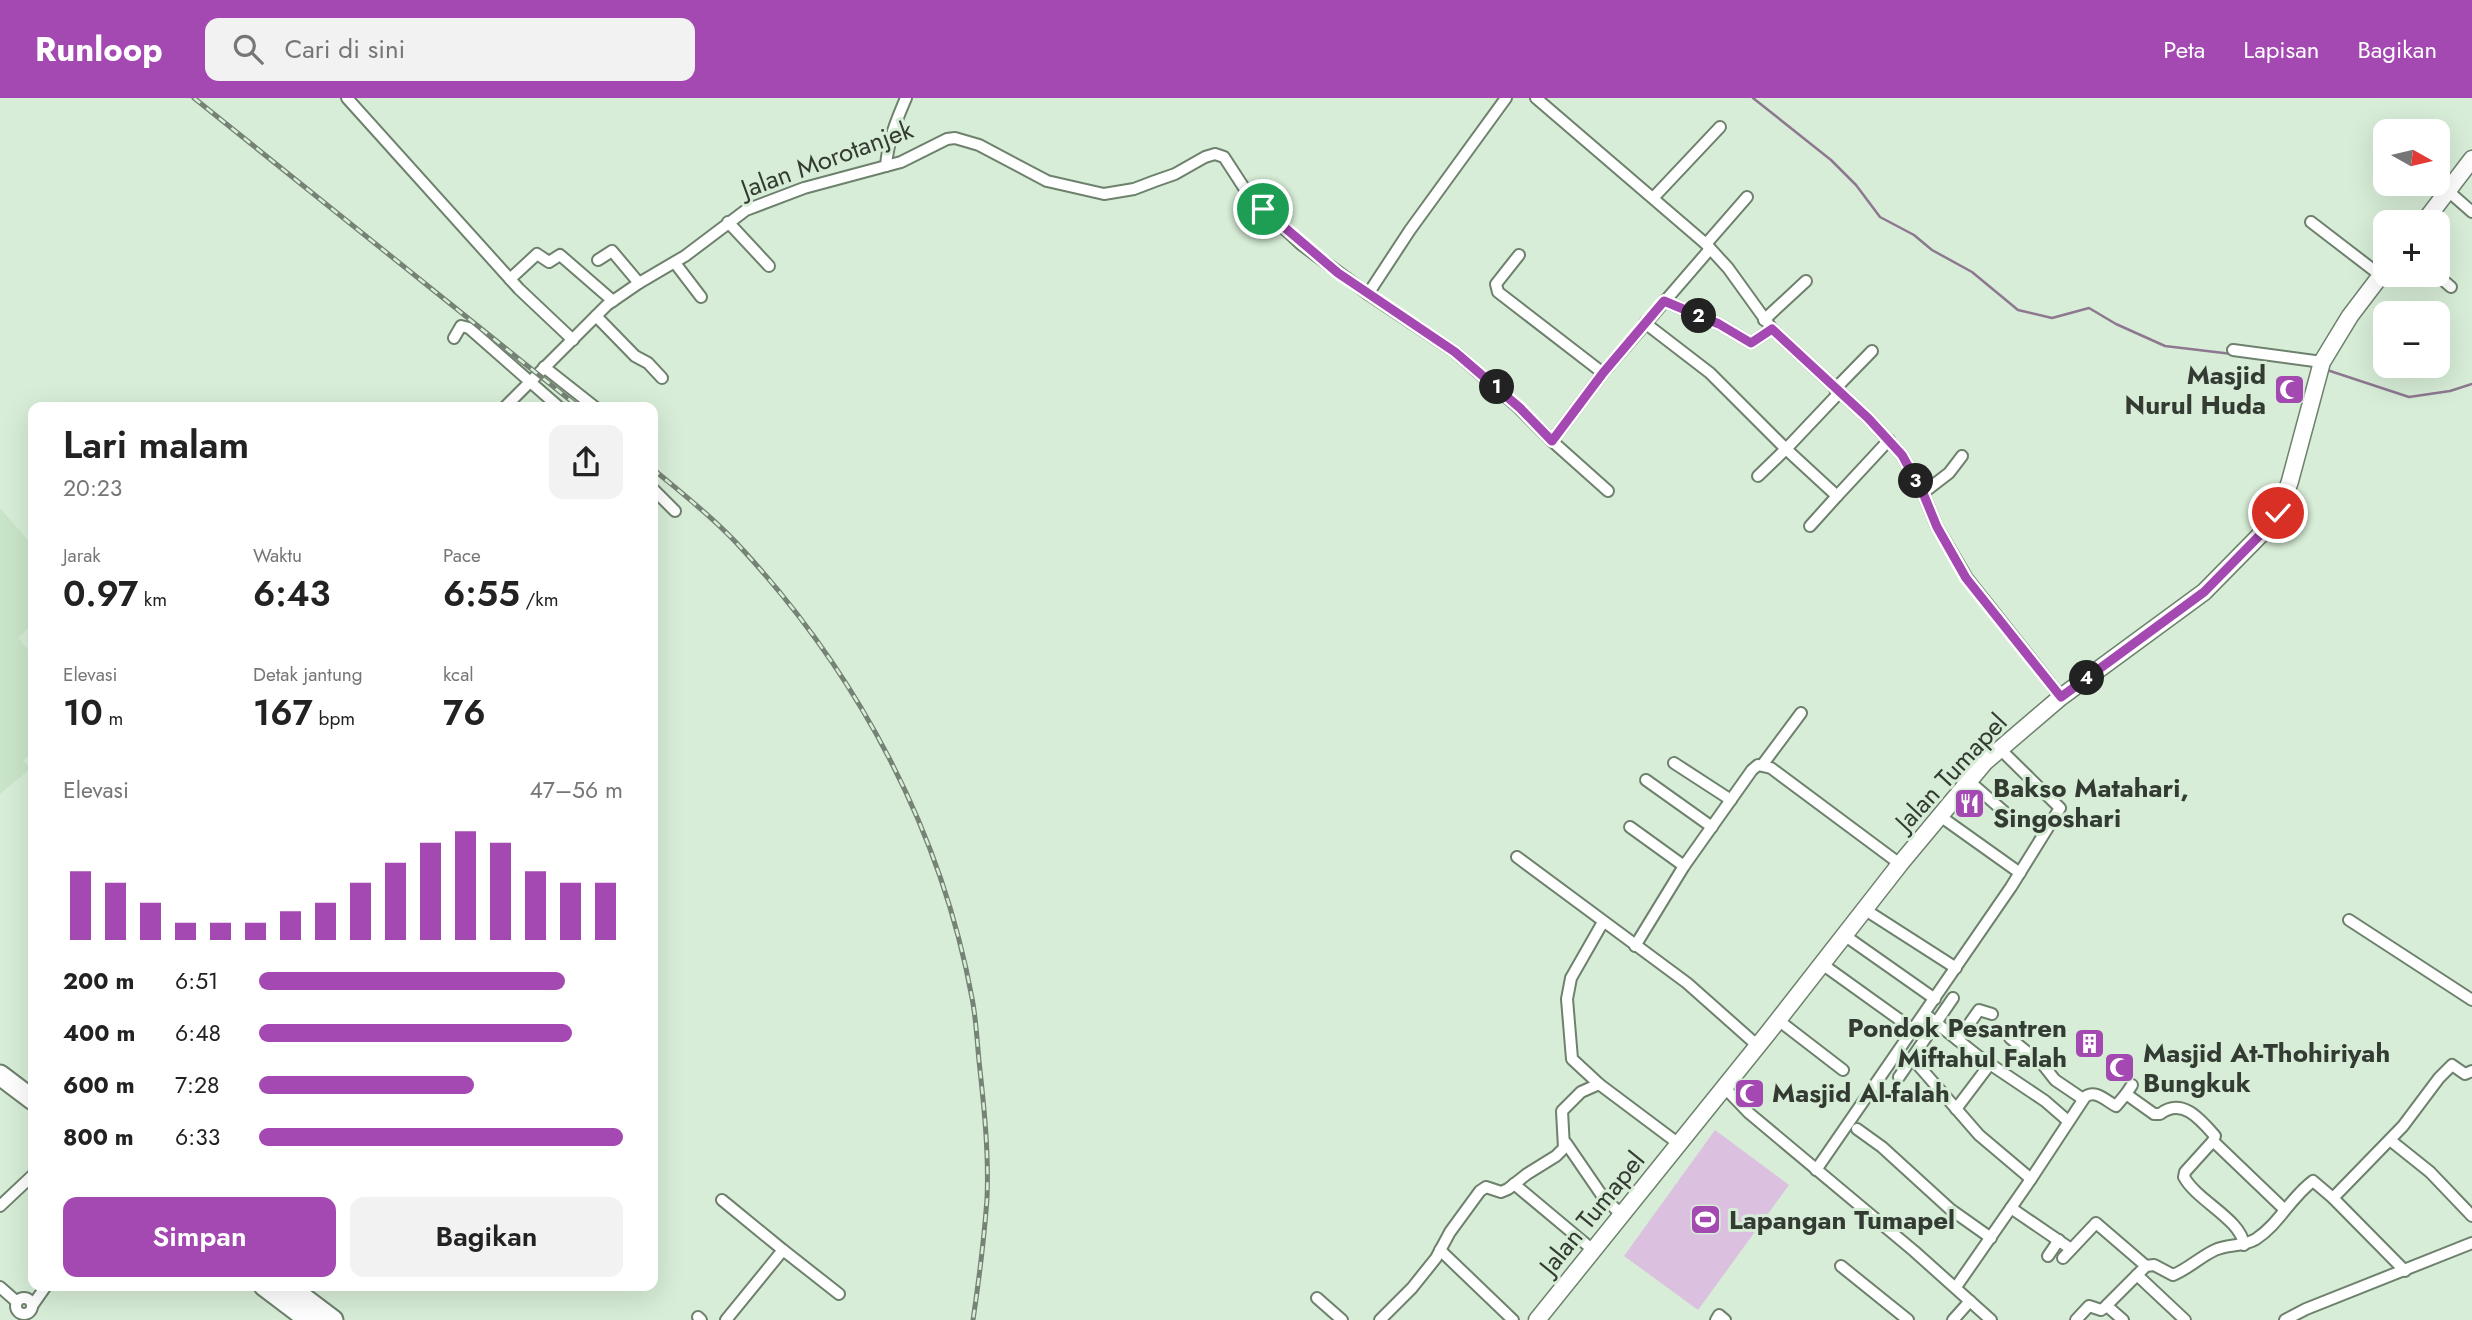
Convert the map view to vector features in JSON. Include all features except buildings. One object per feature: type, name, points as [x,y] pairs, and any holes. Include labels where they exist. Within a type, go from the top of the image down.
[{"type":"highway","points":[[0,1075],[28,1096]]},
{"type":"highway","points":[[0,1088],[28,1109]]},
{"type":"highway","points":[[271,1291],[309,1320]]},
{"type":"highway","points":[[295,1291],[333,1320]]},
{"type":"street","points":[[347,98],[514,283],[573,340]]},
{"type":"street","points":[[886,166],[891,135],[906,98]]},
{"type":"street","points":[[1506,98],[1410,230],[1368,294],[1455,352],[1520,408],[1608,491]]},
{"type":"street","points":[[1536,98],[1708,246],[1728,268],[1768,325],[1889,440],[1902,455],[1923,493],[1937,527],[1966,578],[2061,697]]},
{"type":"street","points":[[1654,197],[1720,127]]},
{"type":"street","name":"Jalan Morotanjek","points":[[511,402],[613,301],[675,263],[746,211],[804,188],[912,157],[947,139],[955,138],[979,145],[1047,181],[1104,194],[1134,189],[1175,174],[1215,154],[1224,157],[1250,197],[1338,273],[1368,294]]},
{"type":"street","points":[[2450,186],[2472,159]]},
{"type":"street","points":[[2450,193],[2472,212]]},
{"type":"street","points":[[1552,441],[1603,373],[1747,197]]},
{"type":"street","points":[[728,222],[769,266]]},
{"type":"street","points":[[2311,222],[2373,266]]},
{"type":"street","points":[[598,260],[612,251],[639,283]]},
{"type":"street","points":[[746,261],[757,253]]},
{"type":"street","points":[[514,283],[537,254],[549,262],[560,255],[613,301]]},
{"type":"street","points":[[1519,255],[1496,284],[1498,292],[1603,373]]},
{"type":"street","points":[[675,263],[701,297]]},
{"type":"street","points":[[1664,301],[1719,324],[1751,343],[1806,281]]},
{"type":"street","name":"Jalan Tumapel","points":[[1537,1320],[1758,1046],[1899,864],[1999,748],[2061,697],[2204,592],[2263,532],[2278,513],[2290,481],[2321,365],[2350,316],[2373,286]]},
{"type":"street","points":[[596,316],[635,356],[643,358],[662,378]]},
{"type":"street","points":[[1645,323],[1710,373],[1837,496]]},
{"type":"street","points":[[454,338],[461,327],[469,328],[553,402]]},
{"type":"street","points":[[2233,350],[2321,365]]},
{"type":"street","points":[[1758,476],[1786,449],[1872,351]]},
{"type":"street","points":[[544,367],[588,402]]},
{"type":"street","points":[[1810,526],[1889,440]]},
{"type":"street","points":[[1923,493],[1949,473],[1962,456]]},
{"type":"street","points":[[658,494],[675,511]]},
{"type":"street","points":[[1635,946],[1684,866],[1752,770],[1763,764],[1801,713]]},
{"type":"street","points":[[1899,1077],[1912,1058],[1930,1018],[1935,999],[2020,873],[2060,808],[1999,748]]},
{"type":"street","points":[[1674,763],[1731,800]]},
{"type":"street","points":[[1763,764],[1899,864]]},
{"type":"street","points":[[1646,780],[1712,827]]},
{"type":"street","points":[[1969,781],[2017,823]]},
{"type":"street","points":[[1940,816],[2020,873]]},
{"type":"street","points":[[1630,827],[1684,866]]},
{"type":"street","points":[[1517,858],[1687,983],[1758,1046]]},
{"type":"street","points":[[1864,909],[1956,968]]},
{"type":"street","points":[[2349,920],[2472,1000]]},
{"type":"street","points":[[1603,922],[1571,978],[1567,999],[1572,1059],[1599,1084],[1679,1144]]},
{"type":"street","points":[[1844,935],[1935,999]]},
{"type":"street","points":[[1822,964],[1914,1030]]},
{"type":"street","points":[[1820,1174],[1914,1030],[1953,998]]},
{"type":"street","points":[[1958,1040],[1979,1010],[1992,1014]]},
{"type":"street","points":[[1930,1018],[1990,1064],[2045,1101],[2068,1121]]},
{"type":"street","points":[[1778,1020],[1843,1070]]},
{"type":"street","points":[[2010,1038],[2046,1068],[2055,1080],[2083,1099]]},
{"type":"street","points":[[1912,1058],[1979,1135],[2031,1179]]},
{"type":"street","points":[[1956,1109],[1990,1064]]},
{"type":"street","points":[[2333,1198],[2390,1139],[2452,1065],[2465,1074],[2472,1071]]},
{"type":"street","points":[[1599,1084],[1581,1092],[1562,1111],[1566,1143],[1603,1197],[1622,1215]]},
{"type":"street","points":[[1724,1087],[1749,1113],[1956,1287],[1991,1320]]},
{"type":"street","points":[[1956,1287],[2088,1094],[2096,1094],[2115,1106],[2129,1090],[2158,1115],[2172,1107],[2185,1109],[2194,1115],[2215,1136],[2185,1172],[2184,1177],[2189,1185],[2241,1234],[2244,1245]]},
{"type":"street","points":[[1857,1129],[1882,1147],[1950,1209],[1991,1238]]},
{"type":"street","points":[[2390,1139],[2430,1172],[2472,1216]]},
{"type":"street","points":[[2213,1141],[2284,1209]]},
{"type":"street","points":[[1380,1320],[1412,1288],[1480,1191],[1486,1187],[1502,1192],[1556,1156],[1566,1143]]},
{"type":"street","points":[[0,1206],[28,1180]]},
{"type":"street","points":[[2076,1320],[2089,1306],[2101,1310],[2107,1306],[2146,1266],[2154,1265],[2173,1275],[2216,1250],[2244,1245],[2267,1230],[2313,1181],[2405,1272]]},
{"type":"street","points":[[1514,1184],[1593,1250]]},
{"type":"street","points":[[722,1200],[839,1294]]},
{"type":"street","points":[[2011,1208],[2059,1240],[2067,1253],[2096,1223],[2146,1266]]},
{"type":"street","points":[[2048,1256],[2059,1240]]},
{"type":"street","points":[[2290,1319],[2472,1243]]},
{"type":"street","points":[[726,1320],[783,1250]]},
{"type":"street","points":[[1440,1250],[1513,1320]]},
{"type":"street","points":[[1841,1266],[1908,1320]]},
{"type":"street","points":[[2137,1275],[2185,1320]]},
{"type":"street","points":[[0,1287],[24,1310]]},
{"type":"street","points":[[24,1310],[31,1291]]},
{"type":"street","points":[[24,1310],[41,1291]]},
{"type":"street","points":[[1317,1298],[1340,1320]]},
{"type":"street","points":[[1953,1320],[1970,1301]]},
{"type":"street","points":[[2107,1306],[2123,1320]]},
{"type":"shaded area","points":[[0,508],[28,540],[28,628],[18,638],[28,650],[28,756],[23,761],[28,765],[28,771],[0,794]]},
{"type":"shaded area","name":"Lapangan Tumapel","points":[[1715,1130],[1789,1185],[1698,1310],[1624,1256]]},
{"type":"waterway","points":[[1753,98],[1831,160],[1856,185],[1880,217],[1972,272],[2018,310],[2052,318],[2089,308],[2116,324],[2165,346],[2232,354]]},
{"type":"waterway","points":[[2327,370],[2409,397],[2450,391],[2472,384]]},
{"type":"railway","points":[[194,98],[573,402]]},
{"type":"railway","points":[[658,473],[733,539],[785,598],[823,649],[858,702],[889,758],[916,815],[939,875],[958,936],[972,998],[986,1130],[987,1199],[973,1320]]},
{"type":"place","name":"Masjid Nurul Huda","points":[[2289,390]]},
{"type":"place","name":"Bakso Matahari, Singoshari","points":[[1970,803]]},
{"type":"place","name":"Pondok Pesantren Miftahul Falah","points":[[2090,1043]]},
{"type":"place","name":"Masjid At-Thohiriyah Bungkuk","points":[[2120,1068]]},
{"type":"place","name":"Masjid Al-falah","points":[[1749,1093]]},
{"type":"place","name":"Lapangan Tumapel","points":[[1706,1220]]},
{"type":"route","points":[[1263,209],[1338,273],[1455,352],[1520,408],[1552,441],[1603,373],[1664,301],[1719,324],[1751,343],[1772,329],[1802,360],[1868,418],[1902,455],[1923,493],[1937,527],[1966,578],[2061,697],[2204,592],[2271,524],[2278,513]]}]
